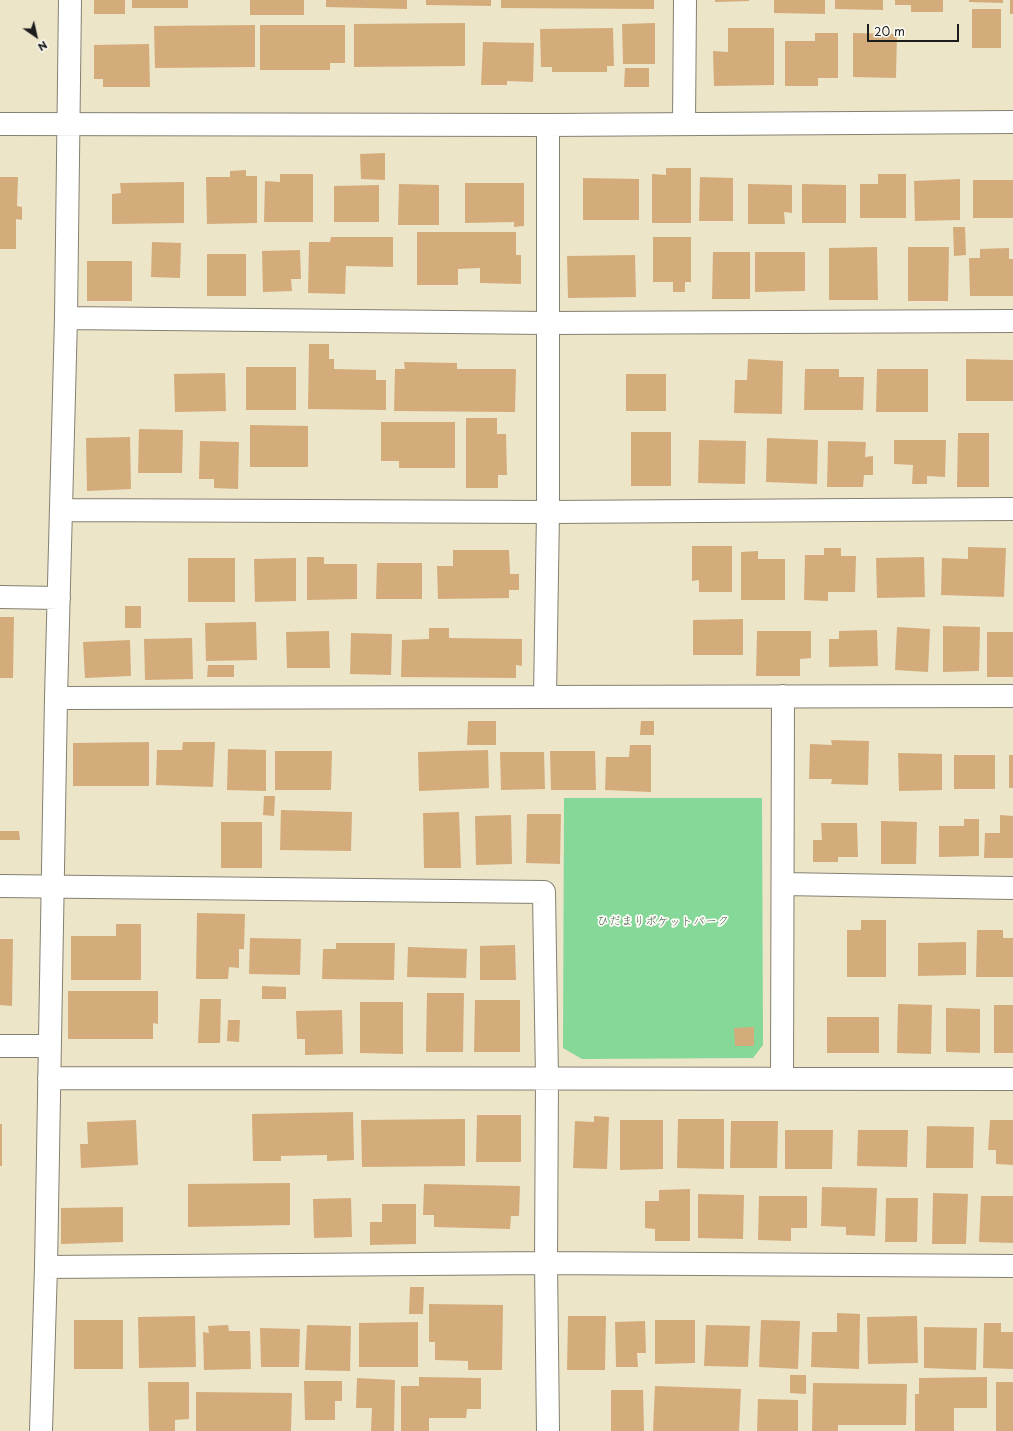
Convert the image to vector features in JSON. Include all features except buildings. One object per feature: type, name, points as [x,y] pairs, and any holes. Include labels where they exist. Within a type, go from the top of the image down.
[{"type":"street","points":[[41,1431],[46,1267],[56,698],[66,318],[67,124],[70,0]]},
{"type":"street","points":[[684,123],[685,0]]},
{"type":"street","points":[[0,124],[548,125],[1013,122]]},
{"type":"street","points":[[546,697],[548,512],[548,125]]},
{"type":"street","points":[[66,318],[547,323],[1013,321]]},
{"type":"street","points":[[61,510],[548,512],[1013,509]]},
{"type":"street","points":[[0,597],[59,598]]},
{"type":"street","points":[[782,1078],[783,696]]},
{"type":"street","points":[[56,698],[1013,696]]},
{"type":"street","points":[[783,884],[1013,888]]},
{"type":"street","points":[[0,886],[544,892],[547,1078],[546,1264],[548,1431]]},
{"type":"street","points":[[0,1046],[49,1046]]},
{"type":"street","points":[[49,1078],[1013,1079]]},
{"type":"street","points":[[46,1267],[546,1264],[1013,1266]]},
{"type":"green space","name":"ひだまりポケットパーク","points":[[564,798],[762,798],[763,1045],[753,1058],[582,1059],[563,1048]]}]
